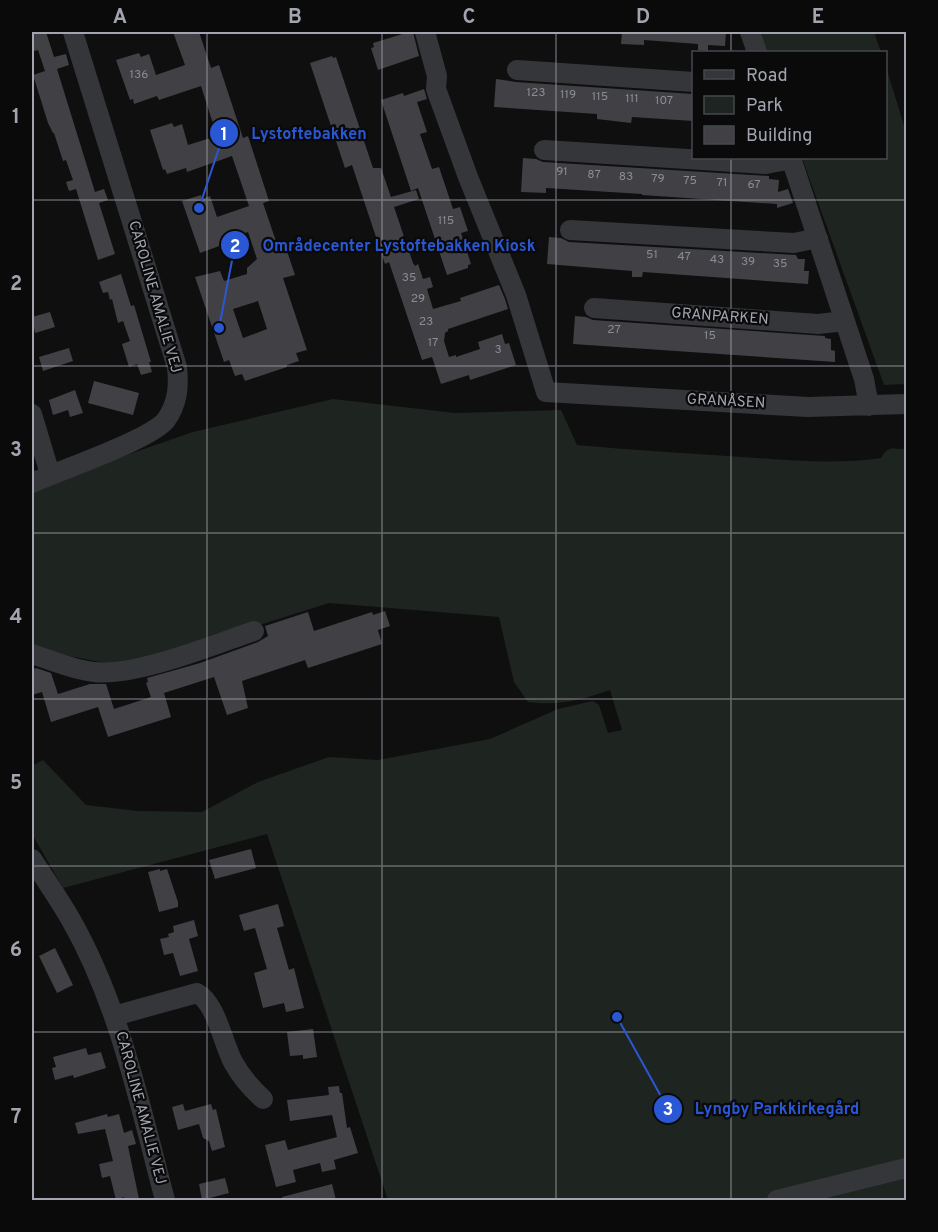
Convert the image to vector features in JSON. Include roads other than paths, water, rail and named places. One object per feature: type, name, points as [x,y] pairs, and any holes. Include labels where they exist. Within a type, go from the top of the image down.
[{"type":"street","name":"CAROLINE AMALIE VEJ","points":[[32,483],[146,435],[165,421],[174,405],[179,388],[177,367],[73,32]]},
{"type":"street","name":"GRANÅSEN","points":[[425,32],[437,76],[436,89],[468,177],[516,295],[546,392],[808,407],[906,404]]},
{"type":"street","points":[[750,32],[757,51]]},
{"type":"street","points":[[517,70],[692,82]]},
{"type":"street","points":[[544,150],[766,164],[788,159]]},
{"type":"street","points":[[792,159],[864,380],[869,406]]},
{"type":"street","points":[[570,230],[794,243],[818,238]]},
{"type":"street","name":"GRANPARKEN","points":[[594,308],[818,324],[845,321]]},
{"type":"street","points":[[32,414],[50,474]]},
{"type":"street","points":[[32,654],[92,672],[113,673],[152,664],[254,631]]},
{"type":"street","name":"CAROLINE AMALIE VEJ","points":[[32,859],[71,921],[114,1016],[165,1200]]},
{"type":"street","name":"CAROLINE AMALIE VEJ","points":[[114,1016],[197,993],[203,996],[212,1010],[233,1063],[248,1085],[263,1099]]},
{"type":"street","points":[[777,1200],[906,1168]]},
{"type":"place","name":"Lystoftebakken","points":[[199,208]]},
{"type":"place","name":"Områdecenter Lystoftebakken Kiosk","points":[[219,328]]},
{"type":"place","name":"Lyngby Parkkirkegård","points":[[617,1017]]}]
